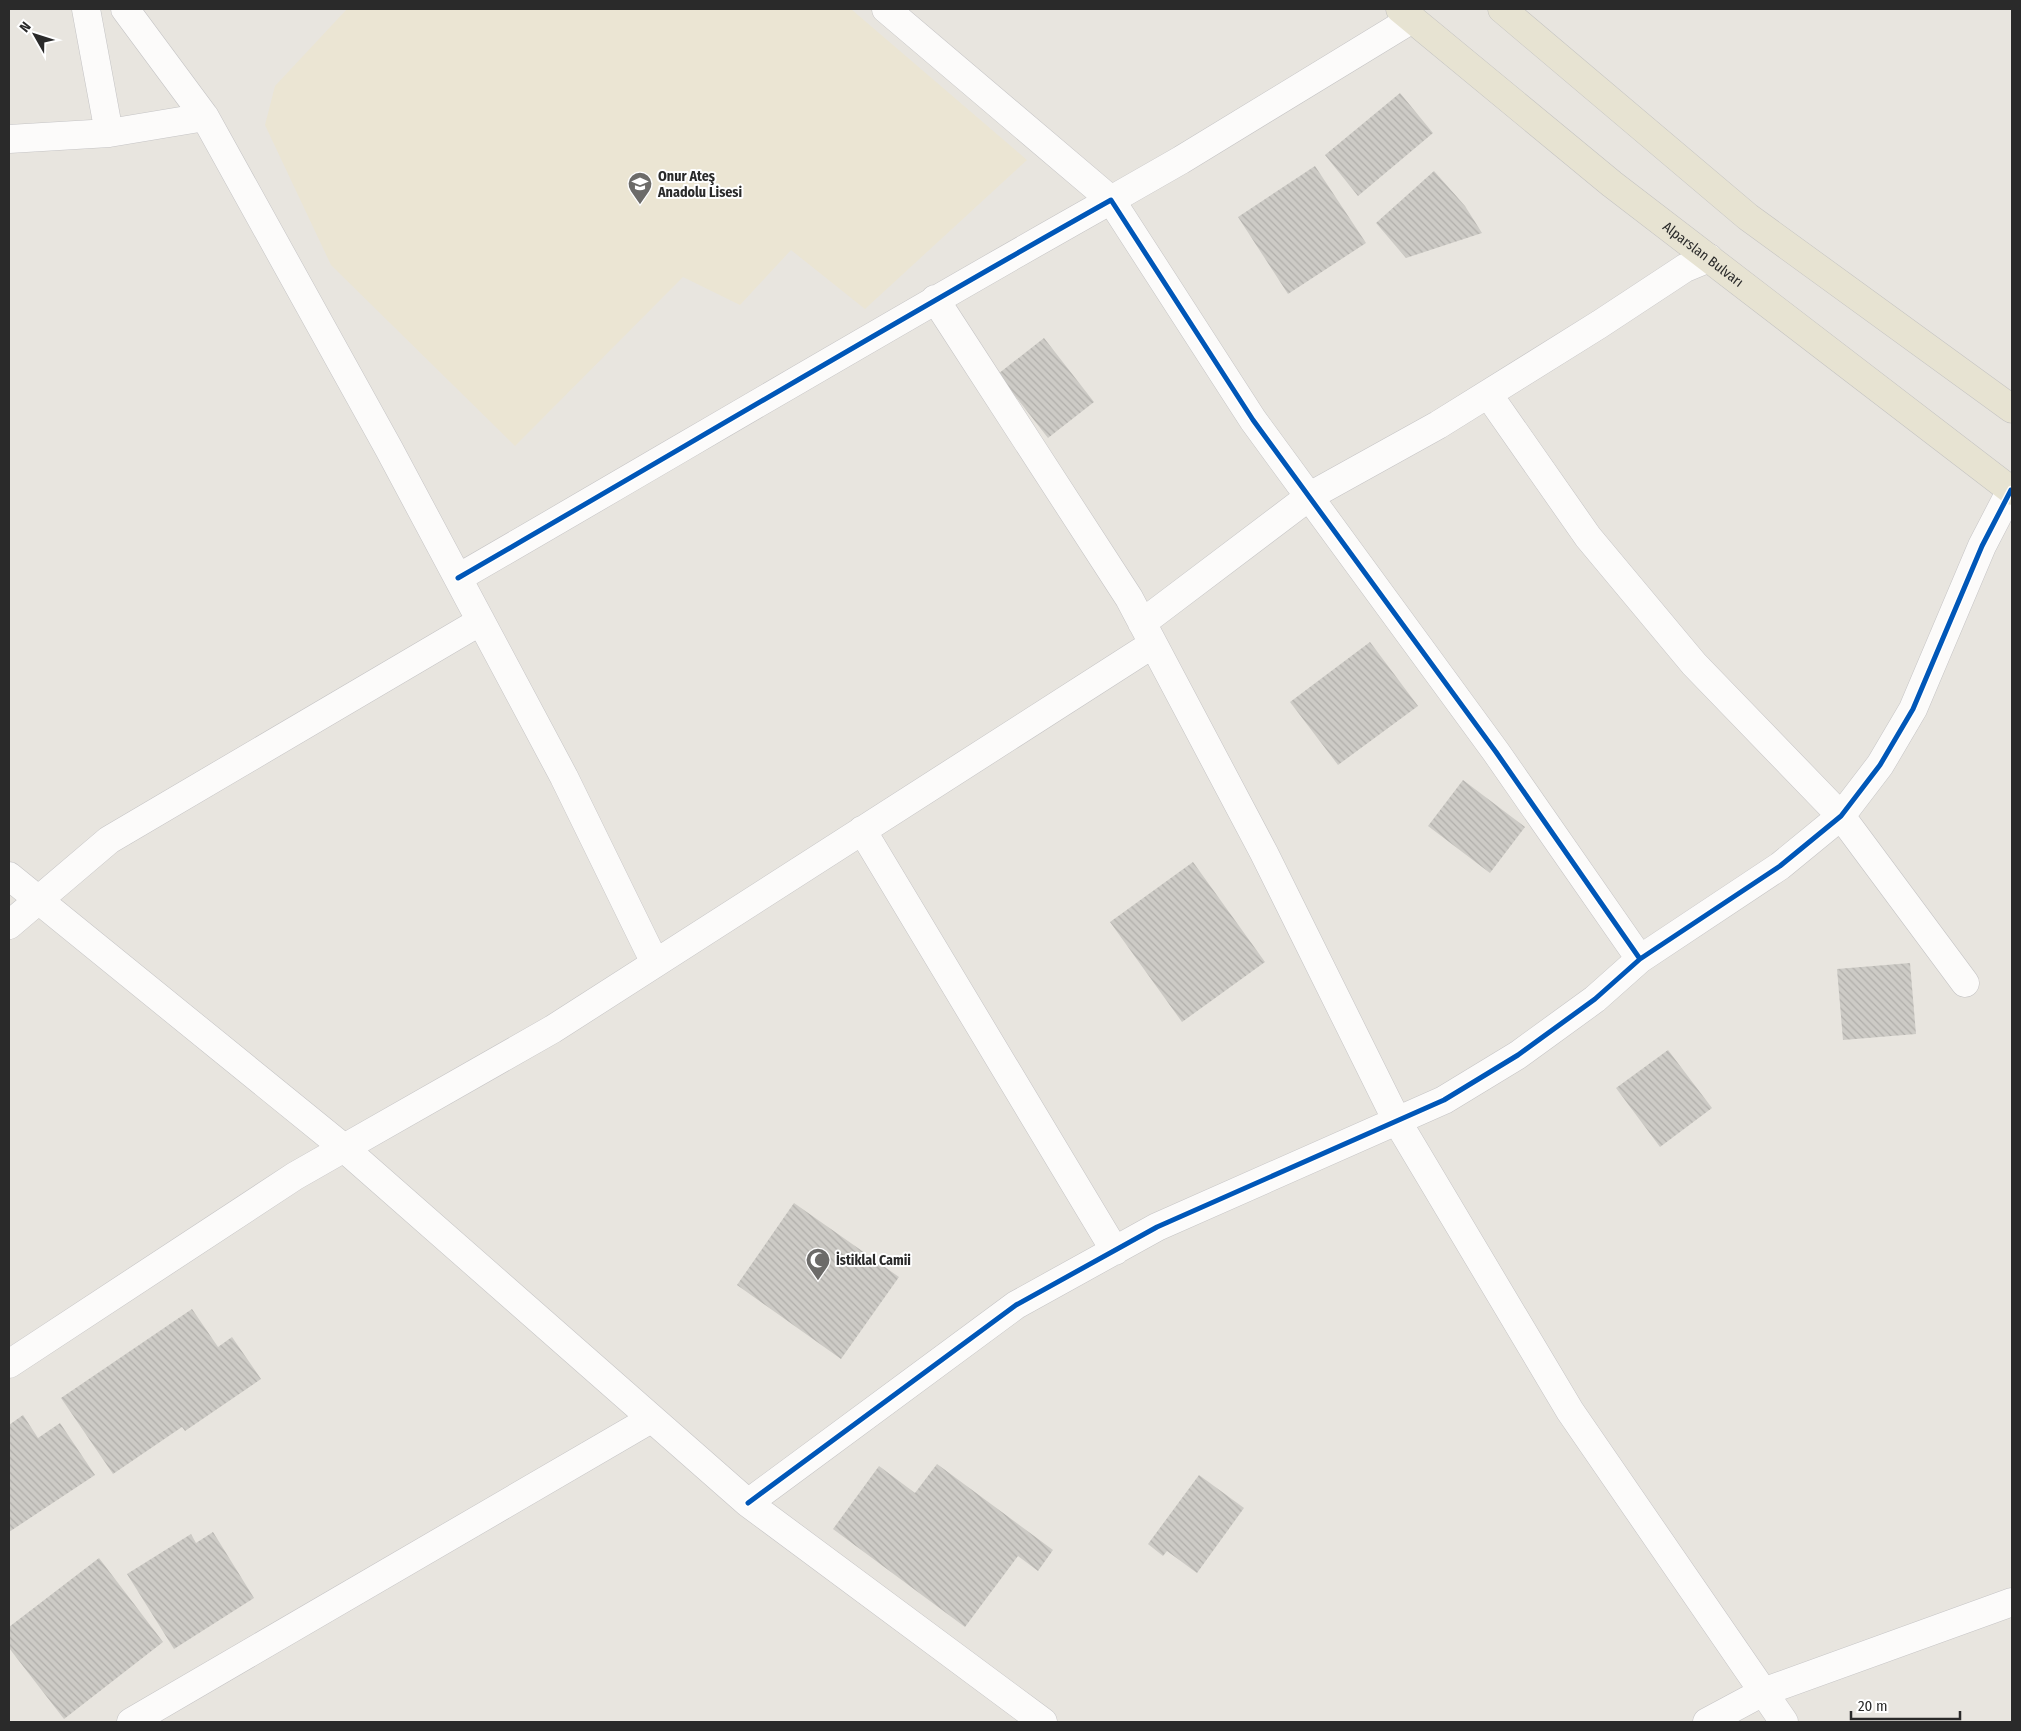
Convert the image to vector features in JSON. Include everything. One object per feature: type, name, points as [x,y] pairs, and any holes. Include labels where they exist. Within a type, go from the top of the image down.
[{"type":"main road","points":[[1502,9],[1748,217],[2012,409]]},
{"type":"main road","name":"Alparslan Bulvarı","points":[[1406,14],[1612,184],[2012,491]]},
{"type":"street","points":[[86,9],[109,133]]},
{"type":"street","points":[[125,9],[205,117],[458,578],[564,777],[655,963]]},
{"type":"street","points":[[886,9],[1111,200],[1253,420],[1496,752],[1640,959]]},
{"type":"street","points":[[458,578],[806,377],[934,299],[1181,160],[1406,14]]},
{"type":"street","points":[[9,139],[109,133],[205,117]]},
{"type":"street","points":[[9,1364],[287,1181],[553,1029],[862,830],[1147,633],[1310,496],[1488,394],[1685,268],[1709,258]]},
{"type":"street","points":[[934,299],[1118,582],[1264,853],[1397,1121],[1570,1411],[1784,1722]]},
{"type":"street","points":[[1488,394],[1582,530],[1694,664],[1841,816],[1965,983]]},
{"type":"street","points":[[748,1504],[1016,1305],[1157,1227],[1444,1100],[1518,1055],[1595,999],[1640,959],[1780,866],[1841,816],[1880,765],[1913,709],[1982,546],[2012,491]]},
{"type":"street","points":[[9,925],[109,840],[481,621]]},
{"type":"street","points":[[862,830],[1115,1251]]},
{"type":"street","points":[[9,876],[344,1148],[748,1504],[1043,1722]]},
{"type":"street","points":[[132,1722],[651,1419]]},
{"type":"street","points":[[1707,1722],[1763,1692],[2012,1602]]},
{"type":"shaded area","name":"Onur Ateş Anadolu Lisesi","points":[[347,9],[851,9],[1027,160],[865,309],[791,250],[740,305],[683,277],[515,446],[331,265],[265,125],[275,86]]},
{"type":"building","points":[[1400,93],[1433,133],[1358,196],[1325,155]]},
{"type":"building","points":[[1315,166],[1366,243],[1288,294],[1238,217]]},
{"type":"building","points":[[1434,171],[1465,206],[1482,233],[1406,258],[1376,223]]},
{"type":"building","points":[[1044,338],[1094,402],[1048,438],[998,374]]},
{"type":"building","points":[[1370,642],[1418,706],[1338,765],[1290,702]]},
{"type":"building","points":[[1463,780],[1525,827],[1490,873],[1428,826]]},
{"type":"building","points":[[1193,862],[1265,962],[1182,1022],[1110,922]]},
{"type":"building","points":[[1910,963],[1916,1034],[1843,1040],[1837,969]]},
{"type":"building","points":[[1668,1050],[1712,1108],[1660,1147],[1616,1088]]},
{"type":"building","name":"İstiklal Camii","points":[[794,1203],[899,1277],[841,1359],[737,1285]]},
{"type":"building","points":[[192,1309],[218,1347],[232,1337],[261,1379],[185,1431],[182,1427],[113,1474],[61,1398]]},
{"type":"building","points":[[23,1415],[38,1438],[60,1423],[95,1475],[9,1532],[9,1425]]},
{"type":"building","points":[[937,1464],[1053,1550],[1038,1571],[1018,1556],[965,1627],[833,1529],[879,1466],[915,1493]]},
{"type":"building","points":[[1199,1475],[1244,1508],[1197,1573],[1167,1551],[1163,1556],[1148,1544]]},
{"type":"building","points":[[213,1532],[254,1598],[174,1649],[127,1574],[191,1534],[196,1543]]},
{"type":"building","points":[[99,1558],[163,1642],[64,1719],[9,1648],[9,1627]]},
{"type":"cycle path","points":[[458,578],[866,340],[1111,200],[1253,420],[1496,752],[1640,959]]},
{"type":"cycle path","points":[[748,1503],[1016,1305],[1157,1227],[1444,1100],[1518,1055],[1595,999],[1640,959],[1780,866],[1841,816],[1880,765],[1913,709],[1982,546],[2011,490]]},
{"type":"place","name":"Onur Ateş Anadolu Lisesi","points":[[640,205]]},
{"type":"place","name":"İstiklal Camii","points":[[818,1281]]}]
